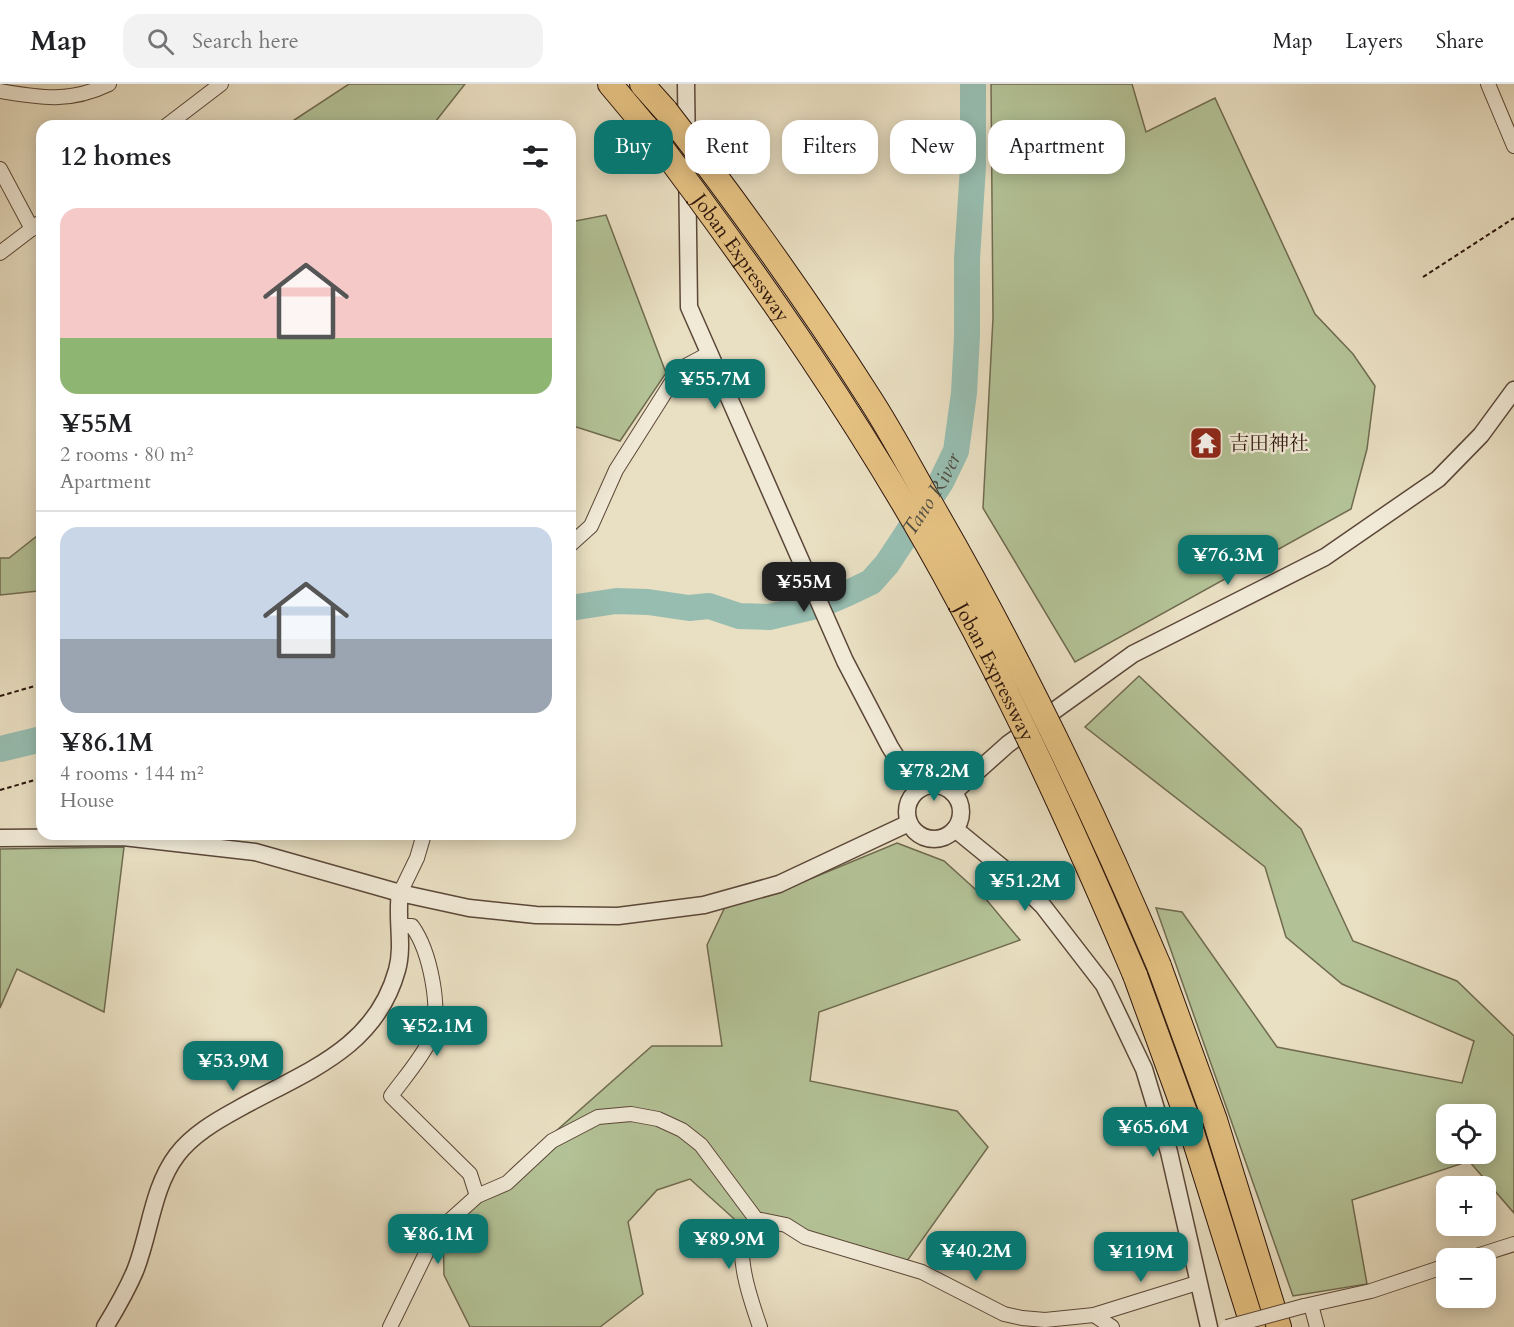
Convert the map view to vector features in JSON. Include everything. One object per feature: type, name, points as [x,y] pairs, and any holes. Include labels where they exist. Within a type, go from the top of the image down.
[{"type":"highway","name":"Joban Expressway","points":[[610,84],[646,127],[773,300],[849,415],[955,594],[1034,746],[1135,975],[1190,1126],[1253,1327]]},
{"type":"highway","name":"Joban Expressway","points":[[642,84],[728,191],[871,400],[971,572],[1037,696],[1092,811],[1159,966],[1215,1120],[1279,1327]]},
{"type":"street","points":[[0,91],[49,99],[93,92],[109,84]]},
{"type":"street","points":[[174,120],[221,84]]},
{"type":"street","points":[[686,84],[689,307],[801,566],[838,645],[890,747],[917,790]]},
{"type":"street","points":[[1488,84],[1514,146]]},
{"type":"street","points":[[0,169],[36,223]]},
{"type":"street","points":[[0,253],[36,226]]},
{"type":"street","points":[[576,542],[591,526],[616,470],[680,369],[710,353]]},
{"type":"street","points":[[953,792],[1008,744],[1133,654],[1325,557],[1438,479],[1481,435],[1514,390]]},
{"type":"street","points":[[932,784],[953,792],[961,806],[959,822],[955,829],[942,838],[926,838],[919,835],[909,823],[907,808],[917,790],[932,784]]},
{"type":"street","points":[[149,840],[255,852],[400,893],[469,908],[536,915],[618,916],[704,905],[779,884],[909,823]]},
{"type":"street","points":[[955,829],[1009,873],[1043,906],[1104,985],[1144,1069],[1169,1152],[1197,1283],[1209,1327]]},
{"type":"street","points":[[0,838],[36,838]]},
{"type":"street","points":[[105,1327],[135,1271],[160,1187],[177,1155],[214,1122],[339,1053],[359,1038],[385,1004],[401,952],[400,893],[417,858],[422,840]]},
{"type":"street","points":[[399,926],[412,926],[419,935],[434,987],[435,1015],[431,1038],[391,1096],[470,1174],[477,1196]]},
{"type":"street","points":[[390,1327],[433,1239],[477,1196],[507,1183],[552,1141],[575,1127],[598,1117],[631,1114],[658,1119],[682,1130],[701,1145],[756,1219],[786,1225],[805,1237],[922,1272],[1004,1314],[1045,1320],[1094,1315],[1197,1283]]},
{"type":"street","points":[[756,1219],[743,1238],[750,1296],[760,1327]]},
{"type":"street","points":[[1496,1250],[1514,1245]]},
{"type":"street","points":[[1227,1327],[1371,1291],[1436,1269]]},
{"type":"street","points":[[1308,1305],[1317,1327]]},
{"type":"street","points":[[1094,1315],[1112,1327]]},
{"type":"path","points":[[1424,277],[1514,218]]},
{"type":"path","points":[[0,696],[36,686]]},
{"type":"path","points":[[0,790],[36,780]]},
{"type":"green space","points":[[349,84],[465,84],[437,120],[294,120]]},
{"type":"green space","points":[[991,84],[1132,84],[1146,132],[1215,98],[1315,314],[1353,354],[1375,386],[1367,449],[1351,509],[1075,662],[983,508],[993,318],[992,174],[1125,174],[1125,120],[991,120]]},
{"type":"green space","points":[[606,215],[666,373],[620,441],[576,427],[576,221]]},
{"type":"green space","points":[[36,537],[36,591],[0,595],[0,558],[9,558]]},
{"type":"green space","points":[[1139,676],[1301,829],[1353,941],[1457,981],[1514,1036],[1514,1213],[1496,1192],[1496,1176],[1482,1176],[1472,1164],[1496,1164],[1496,1104],[1436,1104],[1436,1164],[1460,1164],[1352,1200],[1367,1284],[1293,1296],[1156,908],[1182,912],[1277,1047],[1462,1083],[1474,1041],[1342,984],[1286,937],[1265,867],[1085,727]]},
{"type":"green space","points":[[897,843],[944,861],[985,898],[1020,940],[819,1012],[810,1081],[957,1111],[988,1147],[907,1261],[809,1234],[787,1219],[742,1226],[690,1179],[657,1190],[628,1222],[643,1294],[600,1327],[470,1327],[444,1275],[443,1231],[652,1046],[722,1046],[707,945],[725,907],[781,891]]},
{"type":"green space","points":[[124,847],[104,1012],[17,969],[0,1008],[0,849]]},
{"type":"waterway","name":"Tano River","points":[[576,607],[616,601],[648,602],[689,608],[709,606],[739,616],[769,617],[820,605],[848,593],[871,582],[887,564],[941,482],[956,451],[964,393],[967,336],[967,259],[973,167],[973,84]]},
{"type":"waterway","name":"Tano River","points":[[0,749],[36,740]]},
{"type":"place","name":"吉田神社","points":[[1206,443]]}]
